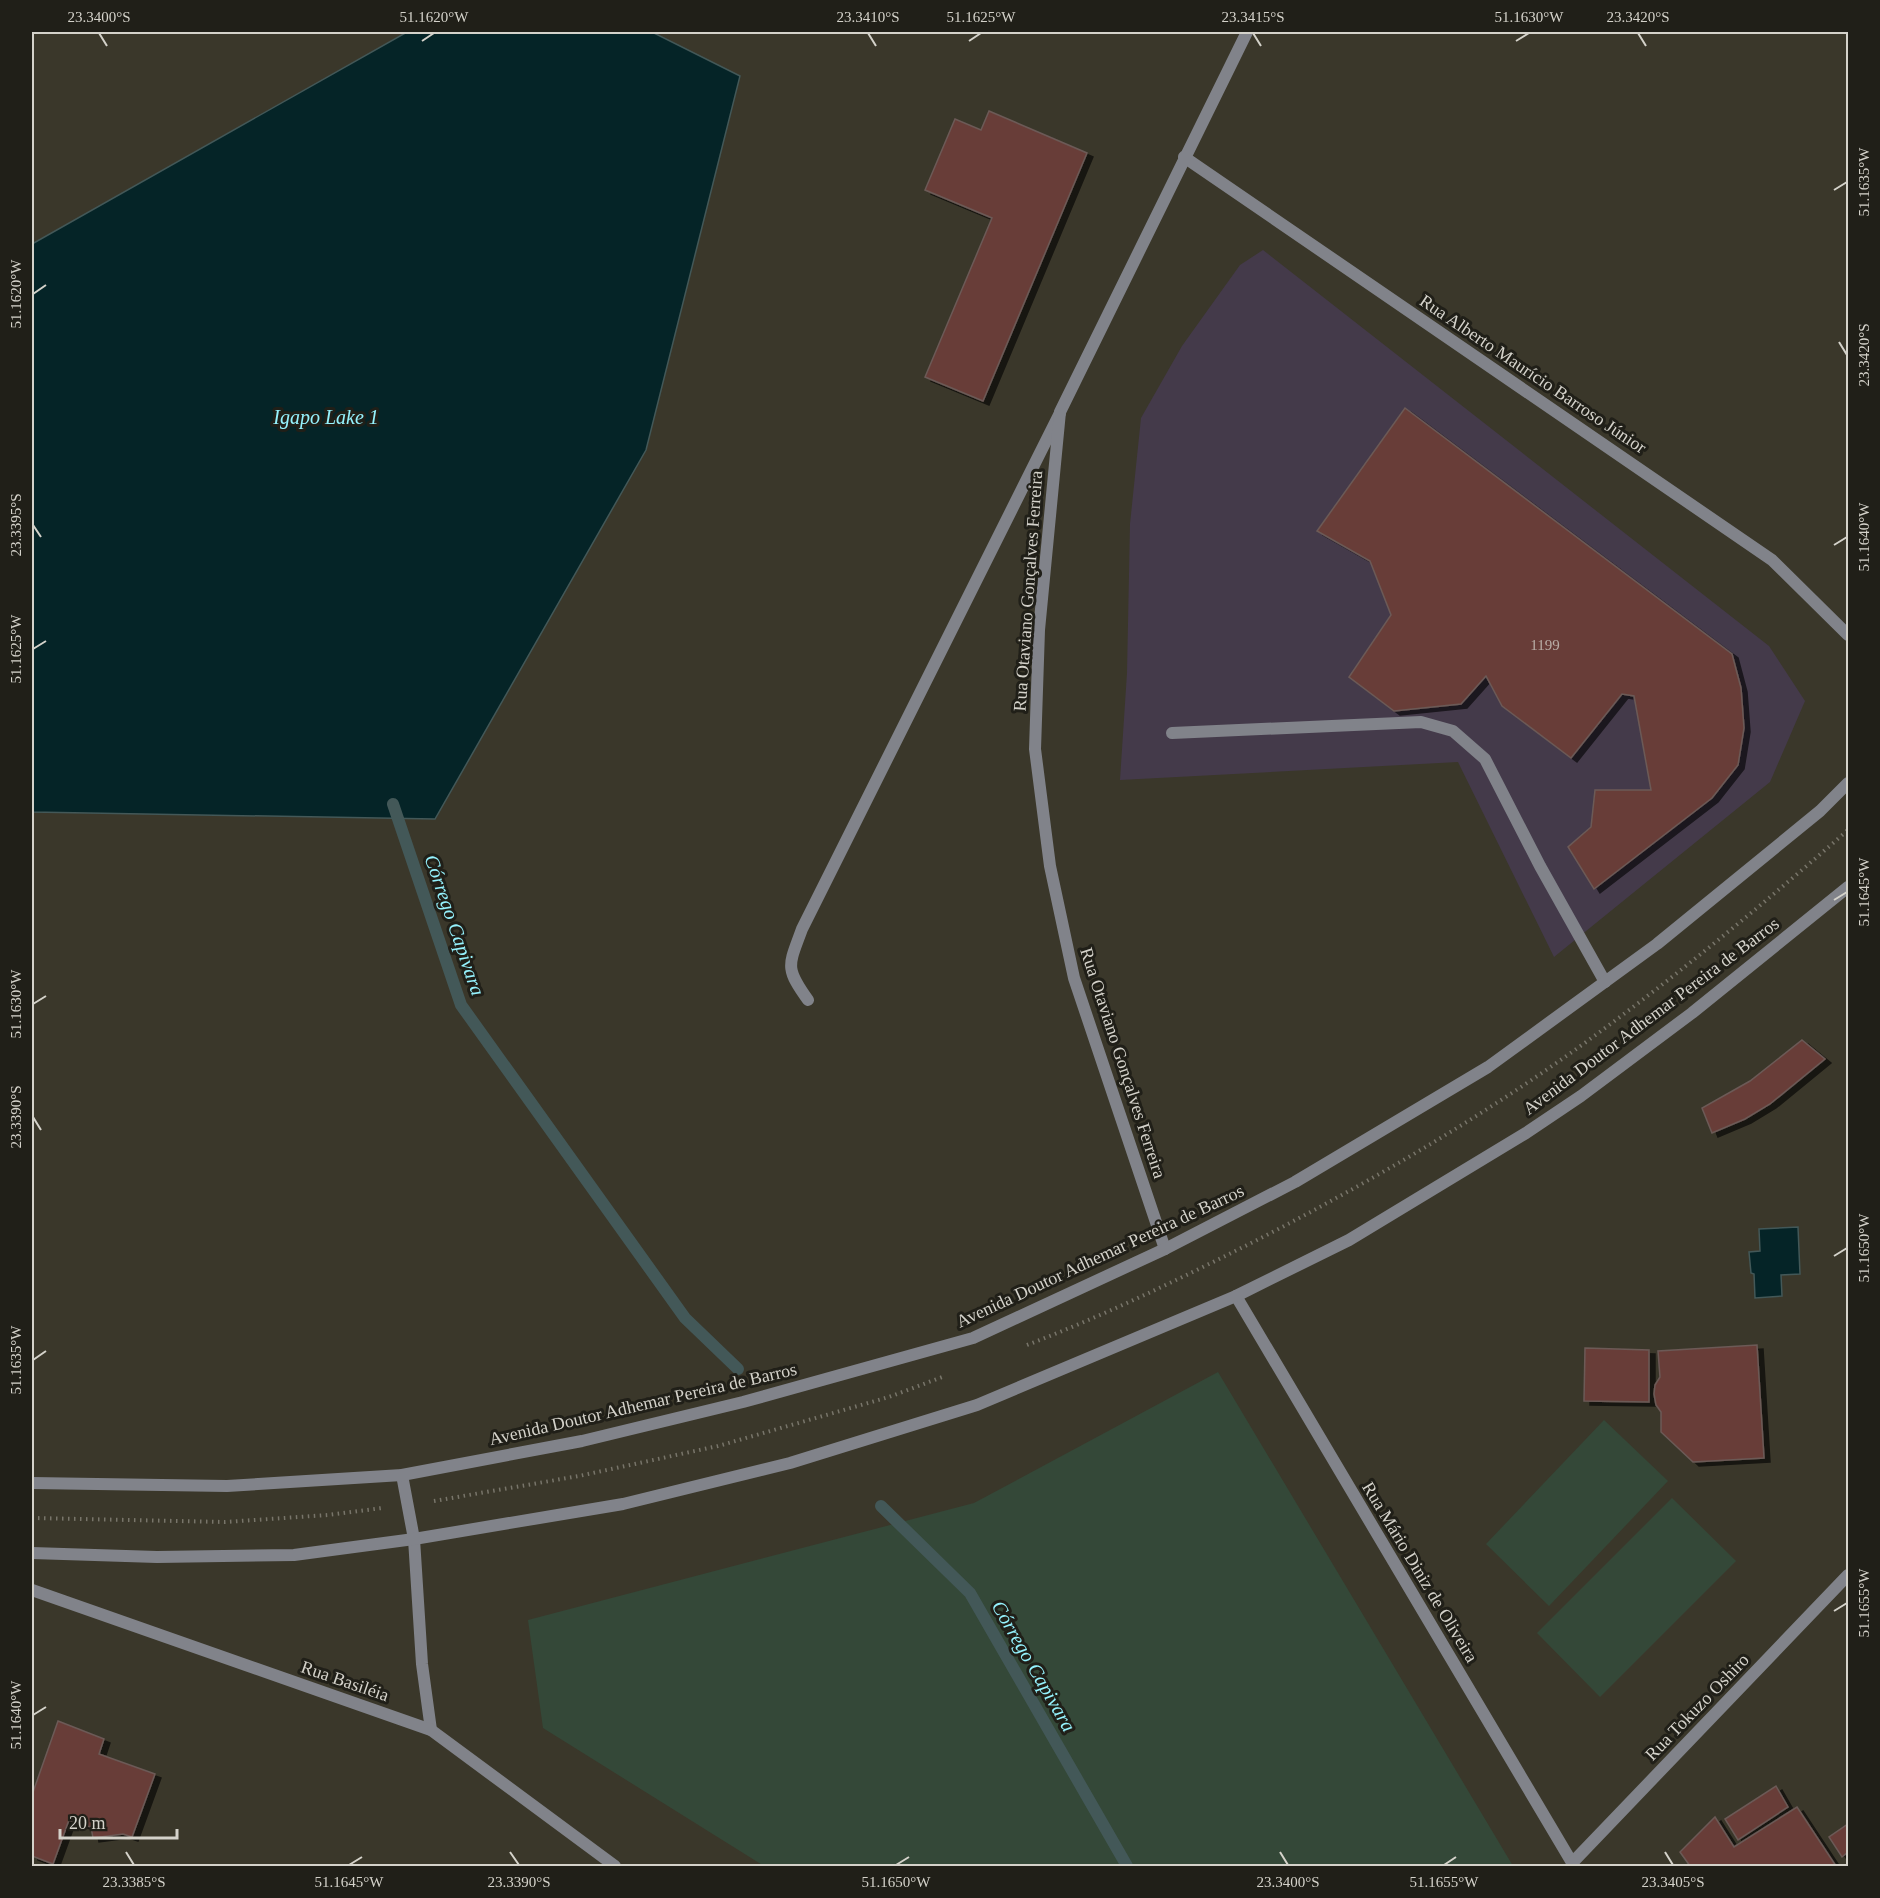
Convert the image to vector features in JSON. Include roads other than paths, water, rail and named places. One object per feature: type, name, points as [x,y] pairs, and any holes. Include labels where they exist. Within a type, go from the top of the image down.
[{"type":"street","name":"Rua Otaviano Gonçalves Ferreira","points":[[1165,1249],[1074,978],[1050,866],[1035,749],[1039,630],[1060,412],[1246,32]]},
{"type":"street","name":"Rua Alberto Maurício Barroso Júnior","points":[[1184,157],[1772,560],[1848,635]]},
{"type":"street","points":[[808,1000],[793,980],[790,962],[802,928],[1060,412]]},
{"type":"street","points":[[1172,734],[1420,722],[1454,731],[1485,759],[1540,866],[1605,982]]},
{"type":"street","name":"Avenida Doutor Adhemar Pereira de Barros","points":[[32,1483],[227,1486],[402,1475],[582,1441],[743,1402],[973,1338],[1165,1249],[1295,1182],[1478,1073],[1657,944],[1820,811],[1848,783]]},
{"type":"street","name":"Avenida Doutor Adhemar Pereira de Barros","points":[[32,1553],[157,1557],[294,1555],[414,1539],[623,1504],[790,1463],[976,1405],[1236,1296],[1349,1240],[1526,1133],[1572,1102],[1692,1013],[1848,887]]},
{"type":"street","name":"Rua Mário Diniz de Oliveira","points":[[1236,1296],[1573,1865]]},
{"type":"street","points":[[402,1475],[414,1539],[422,1664],[431,1730]]},
{"type":"street","name":"Rua Tokuzo Oshiro","points":[[1573,1865],[1848,1575]]},
{"type":"street","name":"Rua Basiléia","points":[[32,1590],[431,1730],[615,1866]]},
{"type":"water","name":"Igapo Lake 1","points":[[407,32],[652,32],[740,76],[646,450],[435,819],[32,812],[32,244]]},
{"type":"water","points":[[1798,1227],[1800,1274],[1781,1275],[1782,1296],[1755,1298],[1754,1274],[1751,1273],[1749,1252],[1760,1251],[1759,1229]]},
{"type":"waterway","name":"Córrego Capivara","points":[[393,804],[461,1005],[685,1318],[738,1369]]},
{"type":"waterway","name":"Córrego Capivara","points":[[881,1506],[970,1593],[1127,1866]]}]
